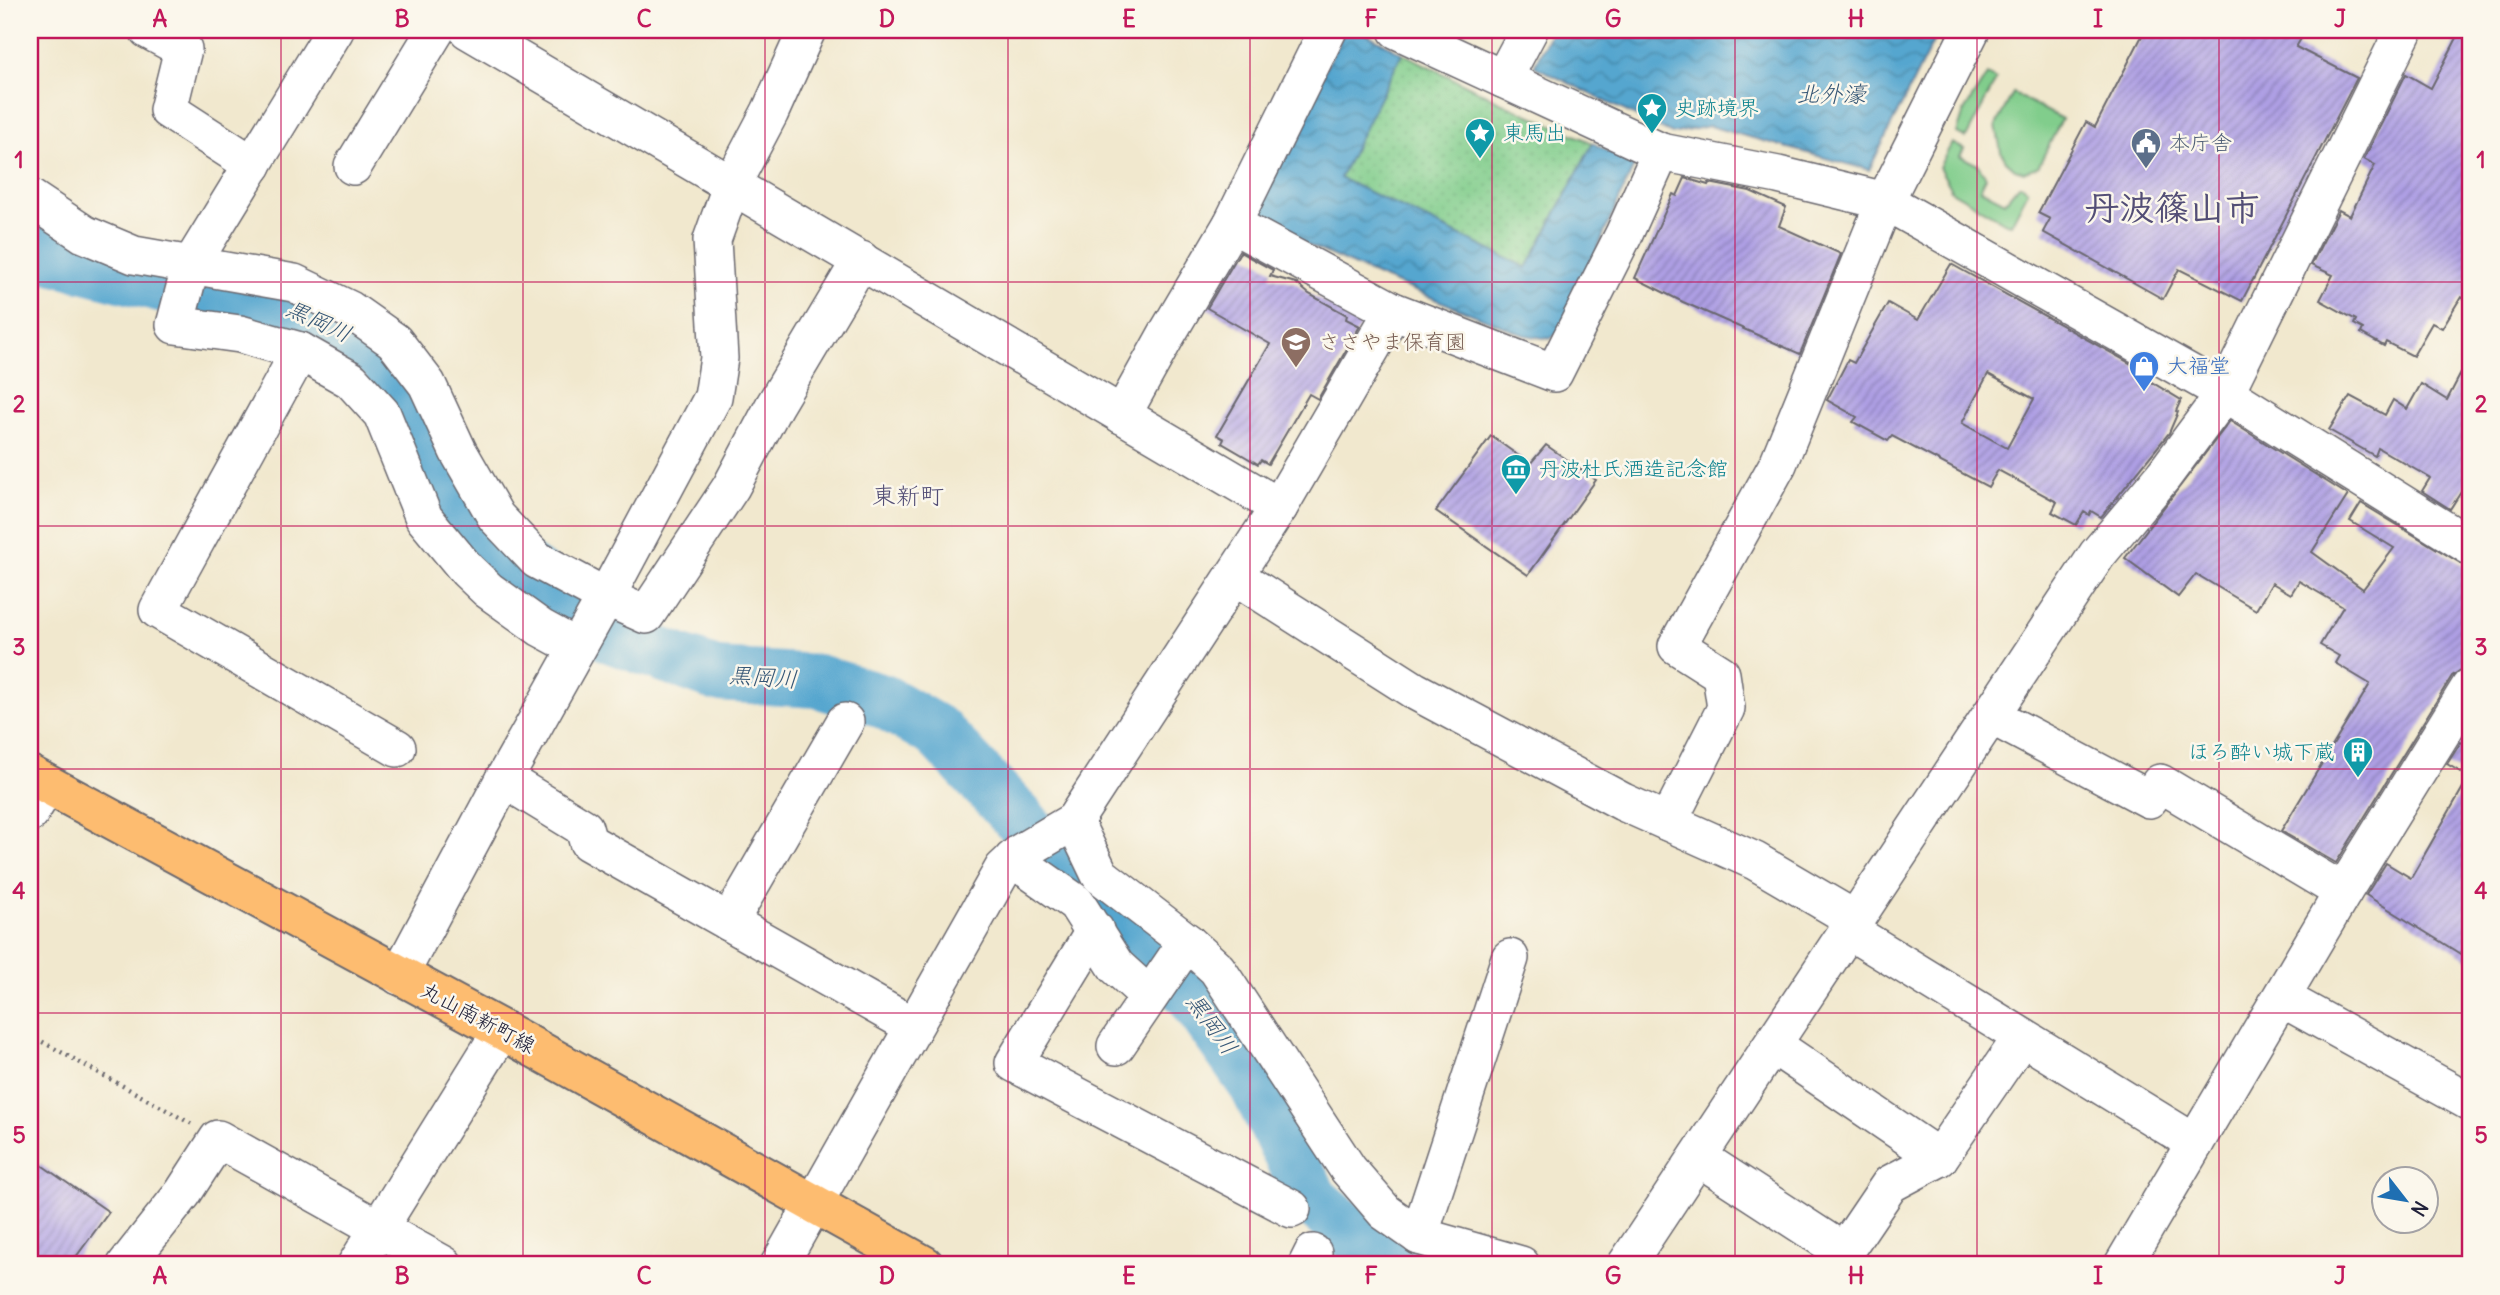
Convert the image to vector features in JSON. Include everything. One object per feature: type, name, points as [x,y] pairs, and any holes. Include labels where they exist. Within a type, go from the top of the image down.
[{"type":"main road","name":"丸山南新町線","points":[[36,791],[502,1030],[924,1265]]},
{"type":"street","points":[[148,30],[183,49],[168,110],[253,165]]},
{"type":"street","points":[[335,30],[189,269],[175,325],[240,334],[300,351],[351,380],[382,414],[424,518],[467,570],[488,590],[541,628],[580,643]]},
{"type":"street","points":[[352,166],[436,30]]},
{"type":"street","points":[[468,30],[1279,507]]},
{"type":"street","points":[[398,976],[713,397],[719,358],[712,240],[732,184],[770,111],[807,30]]},
{"type":"street","points":[[1122,415],[1232,224],[1328,30]]},
{"type":"street","points":[[1396,30],[1661,152],[1778,175],[1885,201],[2225,393],[2470,545]]},
{"type":"street","points":[[1503,79],[1530,30]]},
{"type":"street","points":[[1668,822],[1726,708],[1721,674],[1677,646],[1778,464],[1885,201],[1971,30]]},
{"type":"street","points":[[1626,1265],[2097,555],[2164,475],[2225,393],[2404,30]]},
{"type":"street","points":[[1232,224],[1393,311],[1555,373],[1624,234],[1661,152]]},
{"type":"street","points":[[30,198],[84,234],[134,255],[189,269],[294,283],[350,310],[394,341],[427,384],[458,452],[496,517],[537,560],[646,615],[731,487],[774,406],[861,260]]},
{"type":"street","points":[[779,1265],[1003,869],[1017,856],[1063,827],[1235,576],[1279,507],[1393,311]]},
{"type":"street","points":[[300,351],[158,610],[397,748]]},
{"type":"street","points":[[1235,576],[1415,691],[1623,802],[1755,861],[2022,1037],[2195,1143]]},
{"type":"street","points":[[2123,1265],[2343,892],[2470,687]]},
{"type":"street","points":[[1992,716],[2149,799],[2160,783],[2343,892]]},
{"type":"street","points":[[729,922],[845,722]]},
{"type":"street","points":[[504,779],[584,828],[588,842],[913,1026]]},
{"type":"street","points":[[1063,827],[1100,875],[1187,942],[1217,969],[1348,1169],[1385,1212],[1419,1236],[1521,1265]]},
{"type":"street","points":[[1017,856],[1076,902],[1116,966],[1149,996]]},
{"type":"street","points":[[1095,930],[1014,1063],[1292,1209]]},
{"type":"street","points":[[1116,1046],[1187,942]]},
{"type":"street","points":[[1419,1236],[1510,958]]},
{"type":"street","points":[[2282,998],[2470,1102]]},
{"type":"street","points":[[356,1265],[502,1030]]},
{"type":"street","points":[[1698,1157],[1843,1259],[1890,1184],[1939,1158],[2022,1037]]},
{"type":"street","points":[[1773,1045],[1939,1158]]},
{"type":"street","points":[[125,1265],[183,1193],[218,1139],[444,1265]]},
{"type":"path","points":[[30,1035],[218,1139]]},
{"type":"green space","points":[[1402,53],[1500,102],[1593,143],[1527,268],[1339,178]]},
{"type":"green space","points":[[1987,75],[1996,80],[1966,138],[1957,133],[1964,111]]},
{"type":"green space","points":[[2013,93],[2062,119],[2038,167],[2024,172],[2015,169],[2006,161],[2001,152],[1996,125]]},
{"type":"green space","points":[[1952,143],[1964,149],[1960,156],[1978,165],[1986,177],[1980,189],[2005,202],[2019,185],[2023,185],[2028,191],[2011,224],[1950,190],[1939,167]]},
{"type":"water","points":[[1345,30],[1359,30],[1402,53],[1340,178],[1527,268],[1593,143],[1634,166],[1561,331],[1550,339],[1524,335],[1378,276],[1283,234],[1268,225],[1263,218],[1264,192]]},
{"type":"water","name":"北外濠","points":[[1552,30],[1939,30],[1869,170],[1709,126],[1672,134],[1534,66]]},
{"type":"building","name":"本庁舎","points":[[2145,30],[2288,30],[2302,37],[2296,47],[2357,78],[2242,301],[2179,269],[2163,299],[2043,232],[2050,219],[2038,213],[2086,122],[2095,127]]},
{"type":"building","points":[[2461,30],[2470,30],[2470,302],[2461,297],[2442,328],[2432,323],[2413,356],[2386,342],[2384,346],[2361,333],[2363,329],[2354,324],[2356,320],[2320,300],[2333,275],[2311,265],[2339,210],[2350,216],[2375,165],[2364,159],[2406,74],[2431,88]]},
{"type":"building","points":[[1685,178],[1708,185],[1709,183],[1750,191],[1786,207],[1779,226],[1841,254],[1800,354],[1635,278],[1673,194],[1677,196]]},
{"type":"building","name":"ささやま保育園","points":[[1240,252],[1273,270],[1270,276],[1296,283],[1360,326],[1318,399],[1309,394],[1268,464],[1261,460],[1258,464],[1222,443],[1224,439],[1217,435],[1270,344],[1207,308]]},
{"type":"building","points":[[1951,264],[2142,370],[2140,375],[2181,400],[2176,411],[2178,412],[2169,433],[2101,517],[2091,511],[2089,515],[2084,512],[2076,525],[2052,512],[2057,502],[1998,470],[1988,487],[1892,436],[1888,441],[1853,422],[1857,417],[1827,400],[1848,360],[1854,363],[1888,303],[1918,320]],"holes":[[[1988,374],[2034,399],[2007,448],[1962,423]]]},
{"type":"building","points":[[2470,356],[2470,478],[2450,509],[2422,491],[2430,478],[2378,448],[2375,456],[2329,430],[2350,396],[2385,415],[2393,400],[2407,409],[2421,384],[2447,400]]},
{"type":"building","points":[[2230,421],[2348,495],[2312,552],[2363,589],[2394,548],[2350,521],[2361,503],[2470,569],[2470,664],[2452,676],[2336,863],[2281,831],[2370,684],[2335,663],[2339,656],[2320,645],[2343,607],[2299,581],[2291,594],[2272,583],[2256,610],[2196,574],[2178,597],[2125,558]]},
{"type":"building","name":"丹波杜氏酒造記念館","points":[[1491,436],[1530,464],[1546,445],[1596,480],[1528,575],[1436,511]]},
{"type":"building","points":[[2461,742],[2470,748],[2470,960],[2366,895],[2386,863],[2411,878],[2469,777],[2447,764]]},
{"type":"building","points":[[40,1164],[109,1212],[70,1265],[30,1265],[30,1178]]},
{"type":"waterway","name":"黒岡川","points":[[30,243],[55,258],[188,292],[200,291],[288,303],[339,325],[384,357],[412,398],[423,459],[449,516],[553,588],[610,636],[718,675],[817,681],[883,701],[937,732],[1021,821],[1068,877],[1191,993],[1256,1086],[1312,1200],[1360,1241],[1413,1265]]},
{"type":"place","name":"史跡境界","points":[[1652,135]]},
{"type":"place","name":"東馬出","points":[[1480,160]]},
{"type":"place","name":"本庁舎","points":[[2146,170]]},
{"type":"place","name":"ささやま保育園","points":[[1296,369]]},
{"type":"place","name":"大福堂","points":[[2144,393]]},
{"type":"place","name":"丹波杜氏酒造記念館","points":[[1516,496]]},
{"type":"place","name":"ほろ酔い城下蔵","points":[[2358,779]]},
{"type":"district","name":"丹波篠山市","points":[[2172,208]]},
{"type":"district","name":"東新町","points":[[908,496]]}]
